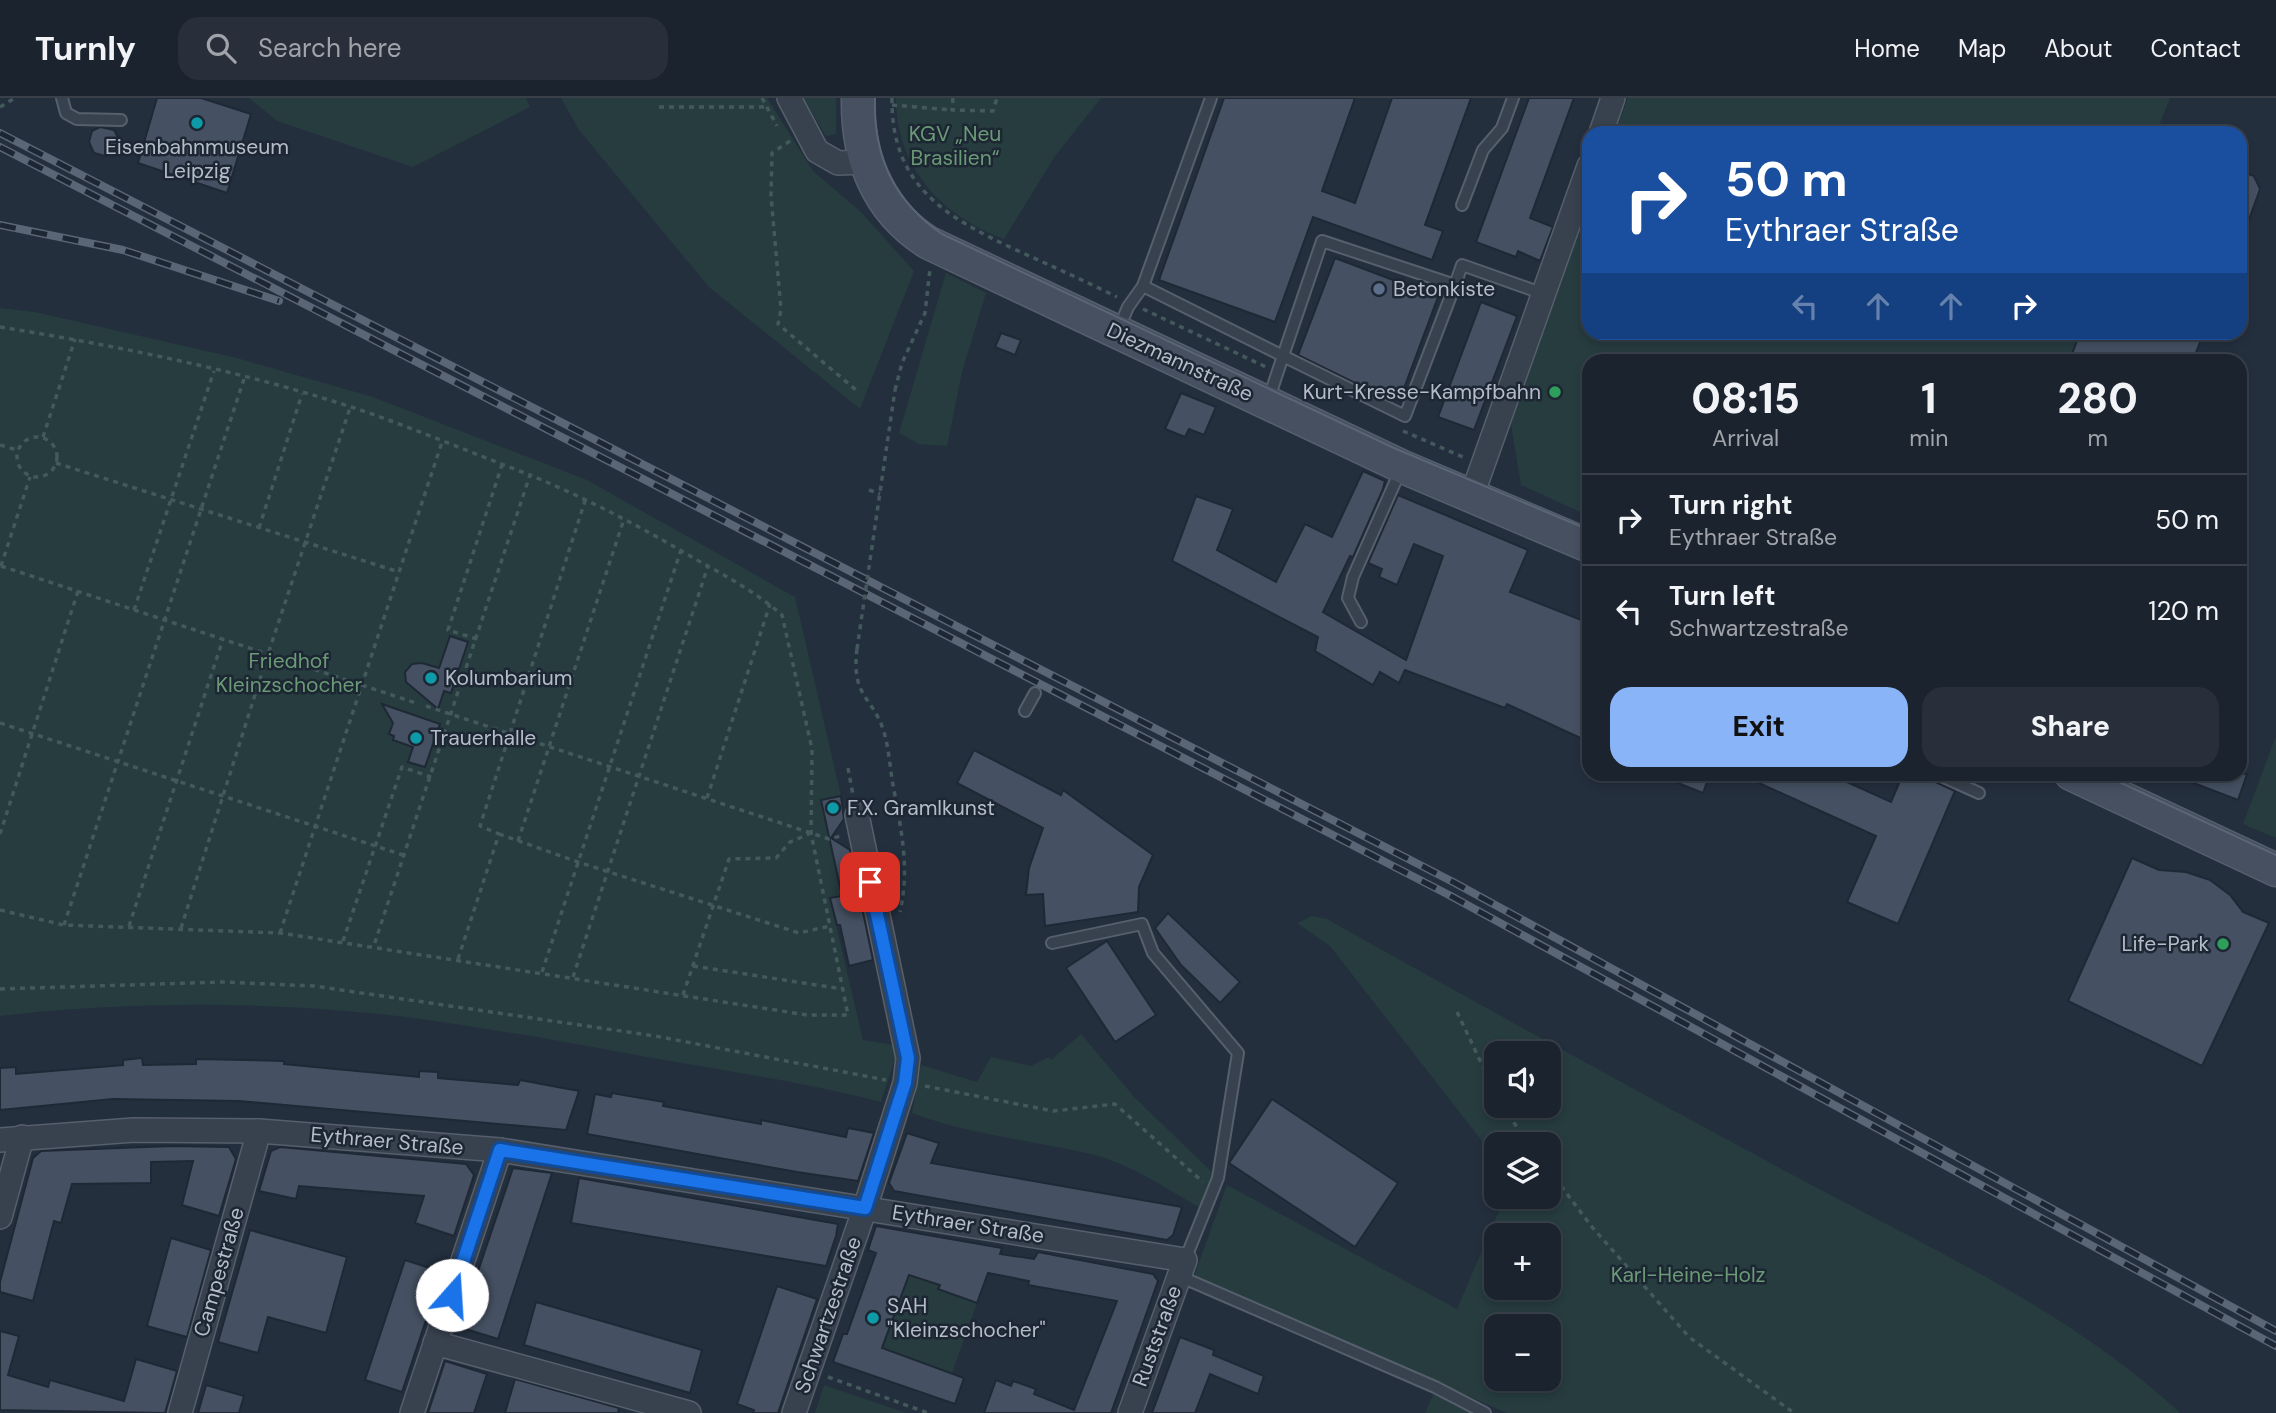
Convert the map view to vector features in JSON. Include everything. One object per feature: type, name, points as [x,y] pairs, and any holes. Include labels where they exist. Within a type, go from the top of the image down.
[{"type":"street","points":[[789,98],[797,137],[838,163],[865,162]]},
{"type":"street","name":"Diezmannstraße","points":[[858,98],[858,133],[865,162],[874,183],[891,210],[920,237],[1403,467],[1582,544]]},
{"type":"street","points":[[1603,126],[1613,98]]},
{"type":"street","points":[[1471,498],[1582,186]]},
{"type":"street","points":[[2086,781],[2276,870]]},
{"type":"street","name":"Schwartzestraße","points":[[794,1413],[865,1208],[905,1083],[908,1058],[858,823]]},
{"type":"street","name":"Eythraer Straße","points":[[11,1139],[134,1130],[258,1131],[500,1150],[865,1208],[1182,1268]]},
{"type":"street","name":"Campestraße","points":[[180,1413],[258,1131]]},
{"type":"street","points":[[0,1217],[11,1139]]},
{"type":"street","points":[[412,1413],[500,1150]]},
{"type":"street","name":"Ruststraße","points":[[1130,1413],[1182,1268]]},
{"type":"street","points":[[435,1343],[689,1413]]},
{"type":"lane","points":[[62,98],[66,113],[77,119],[121,120]]},
{"type":"lane","points":[[1116,332],[1128,307],[1143,286],[1211,98]]},
{"type":"lane","points":[[1462,205],[1483,150],[1502,128],[1513,98]]},
{"type":"lane","points":[[1267,403],[1322,242],[1455,285]]},
{"type":"lane","points":[[1143,286],[1405,416],[1462,265],[1544,294]]},
{"type":"lane","points":[[1361,622],[1348,598],[1353,577],[1403,467]]},
{"type":"lane","points":[[1025,711],[1035,693]]},
{"type":"lane","points":[[1952,781],[1979,793]]},
{"type":"lane","points":[[1052,943],[1142,924],[1153,953],[1238,1053],[1219,1178],[1182,1268],[1485,1413]]},
{"type":"path","points":[[0,107],[15,98]]},
{"type":"path","points":[[762,98],[767,107],[797,137],[772,153],[771,196],[781,310],[778,324],[856,390]]},
{"type":"path","points":[[952,110],[953,98]]},
{"type":"path","points":[[892,105],[993,111],[997,98]]},
{"type":"path","points":[[659,107],[767,107]]},
{"type":"path","points":[[899,913],[905,888],[905,848],[883,730],[861,695],[854,670],[895,390],[902,363],[925,313],[930,267]]},
{"type":"path","points":[[0,327],[75,339],[214,371],[350,408],[586,498],[770,604],[782,615],[812,749],[811,833],[848,1015],[807,1015],[374,945],[280,933],[64,925],[0,910]]},
{"type":"path","points":[[43,437],[75,339]]},
{"type":"path","points":[[134,610],[214,371]]},
{"type":"path","points":[[64,925],[244,378]]},
{"type":"path","points":[[259,528],[302,394]]},
{"type":"path","points":[[180,929],[350,408]]},
{"type":"path","points":[[43,437],[55,447],[56,463],[46,475],[30,476],[18,466],[17,450],[27,438],[43,437]]},
{"type":"path","points":[[280,933],[442,442]]},
{"type":"path","points":[[0,445],[17,450]]},
{"type":"path","points":[[56,463],[399,572]]},
{"type":"path","points":[[477,639],[448,629],[502,465]]},
{"type":"path","points":[[374,945],[530,475]]},
{"type":"path","points":[[30,476],[2,553],[0,567],[416,703]]},
{"type":"path","points":[[869,490],[880,494]]},
{"type":"path","points":[[586,498],[480,826],[578,862],[799,933],[830,926]]},
{"type":"path","points":[[518,841],[624,519]]},
{"type":"path","points":[[542,972],[681,551]]},
{"type":"path","points":[[573,977],[708,566]]},
{"type":"path","points":[[0,834],[78,591]]},
{"type":"path","points":[[707,799],[770,604]]},
{"type":"path","points":[[128,927],[223,639]]},
{"type":"path","points":[[426,706],[829,839],[858,823],[848,768]]},
{"type":"path","points":[[0,723],[403,855]]},
{"type":"path","points":[[343,941],[402,767],[431,776]]},
{"type":"path","points":[[683,995],[729,859],[776,858],[790,842],[811,833]]},
{"type":"path","points":[[458,959],[499,834]]},
{"type":"path","points":[[693,966],[843,989]]},
{"type":"path","points":[[0,989],[222,982],[314,986],[642,1034],[888,1080]]},
{"type":"path","points":[[1457,1012],[1484,1069]]},
{"type":"path","points":[[919,1085],[1053,1111],[1115,1104],[1173,1158],[1213,1190]]},
{"type":"path","points":[[1561,1186],[1592,1227],[1689,1337],[1794,1413]]},
{"type":"path","points":[[808,1370],[928,1413]]},
{"type":"green space","points":[[249,98],[526,98],[530,107],[413,167],[277,121]]},
{"type":"green space","points":[[561,98],[767,98],[813,171],[861,212],[914,271],[860,409],[709,287],[579,130]]},
{"type":"green space","points":[[803,98],[836,98],[836,134],[826,136]]},
{"type":"green space","name":"KGV „Neu Brasilien“","points":[[896,98],[1101,98],[1055,156],[1004,239],[962,218],[928,187],[914,168],[904,147],[898,124]]},
{"type":"green space","points":[[1628,98],[2170,98],[2159,126],[1618,126]]},
{"type":"green space","name":"Kurt-Kresse-Kampfbahn","points":[[1582,225],[1582,340],[2077,340],[2071,354],[1582,354],[1582,513],[1521,485],[1511,424]]},
{"type":"green space","points":[[946,273],[986,293],[962,372],[947,446],[919,444],[899,433]]},
{"type":"green space","name":"Friedhof Kleinzschocher","points":[[0,308],[35,312],[237,358],[373,397],[587,480],[795,597],[841,796],[821,801],[838,877],[849,894],[830,899],[863,1040],[899,1046],[881,1102],[794,1083],[557,1041],[437,1021],[356,1012],[203,1005],[101,1008],[0,1016]]},
{"type":"green space","points":[[2276,736],[2276,838],[2243,824]]},
{"type":"green space","name":"Karl-Heine-Holz","points":[[1312,916],[1327,919],[1547,1041],[1484,1041],[1484,1118],[1561,1118],[1561,1049],[2048,1313],[2138,1377],[2180,1413],[1507,1413],[1194,1276],[1227,1185],[1457,1309],[1484,1246],[1484,1300],[1561,1300],[1561,1223],[1494,1223],[1500,1209],[1561,1209],[1561,1132],[1484,1132],[1484,1144],[1330,946],[1297,923]]},
{"type":"green space","points":[[1081,1034],[1136,1099],[1214,1174],[1200,1208],[1149,1178],[1108,1159],[958,1127],[912,1113],[921,1065],[977,1082],[991,1057],[1031,1066],[1049,1057],[1051,1060]]},
{"type":"green space","points":[[909,1275],[940,1285],[938,1290],[977,1303],[952,1373],[883,1348]]},
{"type":"green space","points":[[824,1385],[906,1413],[815,1413]]},
{"type":"green space","points":[[1434,1393],[1472,1413],[1425,1413]]},
{"type":"building","points":[[157,98],[201,98],[251,114],[227,193],[138,163]]},
{"type":"building","points":[[1224,98],[1355,98],[1322,191],[1355,203],[1392,98],[1471,98],[1425,225],[1443,231],[1432,260],[1313,217],[1275,322],[1159,280]]},
{"type":"building","points":[[1529,98],[1574,98],[1530,218],[1553,227],[1540,261],[1518,251],[1516,257],[1476,242]]},
{"type":"building","points":[[100,127],[114,130],[123,147],[105,156],[94,153],[89,142],[92,131]]},
{"type":"building","points":[[2247,174],[2254,176],[2260,189],[2247,225]]},
{"type":"building","points":[[1335,258],[1438,297],[1400,399],[1353,382],[1298,355]]},
{"type":"building","points":[[1481,302],[1517,316],[1474,430],[1438,417]]},
{"type":"building","points":[[1001,333],[1021,340],[1015,355],[995,347]]},
{"type":"building","points":[[2077,340],[2201,340],[2195,354],[2072,354]]},
{"type":"building","points":[[1181,393],[1216,407],[1204,435],[1189,429],[1185,437],[1165,429]]},
{"type":"building","points":[[1363,471],[1385,481],[1353,557],[1350,556],[1323,612],[1406,660],[1443,556],[1414,544],[1397,585],[1379,577],[1382,569],[1368,563],[1398,495],[1528,550],[1510,592],[1582,620],[1582,739],[1507,704],[1505,708],[1405,670],[1399,683],[1380,672],[1373,685],[1315,651],[1318,637],[1172,561],[1196,496],[1233,509],[1217,550],[1276,582],[1305,524],[1332,537]]},
{"type":"building","points":[[450,636],[468,642],[451,693],[444,691],[438,709],[406,682],[405,672],[412,664],[422,663],[439,668]]},
{"type":"building","name":"Trauerhalle","points":[[382,704],[440,724],[425,767],[408,762],[413,747],[393,740],[394,736],[389,734],[393,723]]},
{"type":"building","points":[[974,750],[1061,795],[1063,790],[1153,855],[1139,887],[1138,912],[1045,926],[1043,894],[1026,895],[1029,868],[1043,828],[957,783]]},
{"type":"building","points":[[1673,781],[1707,781],[1703,793]]},
{"type":"building","points":[[1754,781],[1844,781],[1891,802],[1900,781],[1933,781],[1955,791],[1898,924],[1847,902],[1876,836]]},
{"type":"building","points":[[2188,781],[2245,781],[2238,800]]},
{"type":"building","points":[[841,796],[844,819],[831,838],[850,850],[873,960],[849,966],[840,925],[837,925],[830,898],[842,896],[821,800]]},
{"type":"building","points":[[2132,858],[2159,870],[2186,872],[2210,880],[2230,895],[2243,912],[2269,923],[2202,1066],[2068,1001]]},
{"type":"building","points":[[1168,913],[1240,982],[1220,1003],[1181,965],[1155,928]]},
{"type":"building","points":[[1107,941],[1156,1015],[1115,1042],[1066,968]]},
{"type":"building","points":[[142,1058],[143,1065],[196,1064],[196,1059],[284,1061],[284,1064],[419,1077],[419,1071],[438,1072],[438,1078],[518,1085],[520,1080],[579,1091],[566,1130],[239,1101],[113,1099],[0,1110],[0,1068],[16,1067],[16,1074],[123,1065],[123,1060]]},
{"type":"building","points":[[612,1093],[664,1102],[663,1106],[761,1124],[761,1120],[846,1137],[848,1128],[874,1133],[858,1181],[797,1172],[587,1134],[595,1094],[611,1097]]},
{"type":"building","points":[[1272,1099],[1398,1183],[1355,1247],[1229,1163]]},
{"type":"building","points":[[907,1133],[939,1143],[931,1163],[1182,1207],[1173,1235],[1167,1240],[894,1191],[889,1183]]},
{"type":"building","points":[[172,1146],[229,1147],[236,1159],[219,1216],[182,1205],[193,1161],[151,1162],[151,1183],[72,1184],[61,1223],[54,1221],[33,1301],[0,1292],[0,1282],[33,1158],[41,1151]]},
{"type":"building","points":[[280,1147],[466,1164],[474,1175],[454,1236],[415,1223],[424,1196],[299,1186],[296,1199],[259,1191],[271,1151]]},
{"type":"building","points":[[513,1168],[552,1173],[498,1339],[459,1327]]},
{"type":"building","points":[[579,1178],[838,1224],[836,1236],[826,1266],[571,1223]]},
{"type":"building","points":[[876,1226],[1002,1248],[1000,1254],[1034,1259],[1038,1252],[1153,1274],[1158,1281],[1111,1413],[984,1413],[996,1380],[1011,1386],[1013,1381],[1036,1389],[1034,1394],[1074,1410],[1117,1301],[1028,1285],[1029,1281],[988,1273],[977,1303],[938,1289],[940,1285],[909,1275],[882,1348],[964,1378],[955,1404],[833,1362],[843,1334],[847,1334],[876,1253],[868,1250]]},
{"type":"building","points":[[250,1230],[347,1257],[326,1333],[268,1317],[258,1353],[218,1342]]},
{"type":"building","points":[[171,1238],[211,1250],[187,1337],[147,1326]]},
{"type":"building","points":[[405,1260],[442,1272],[402,1392],[365,1380]]},
{"type":"building","points":[[777,1286],[817,1299],[778,1413],[753,1413],[754,1410],[737,1404]]},
{"type":"building","points":[[536,1302],[702,1350],[690,1393],[524,1345]]},
{"type":"building","points":[[0,1331],[19,1336],[8,1375],[48,1387],[50,1380],[124,1401],[136,1359],[177,1371],[165,1413],[0,1410]]},
{"type":"building","points":[[1180,1337],[1214,1350],[1213,1355],[1264,1376],[1258,1394],[1210,1374],[1195,1413],[1152,1413]]},
{"type":"building","points":[[445,1361],[487,1374],[474,1413],[428,1413]]},
{"type":"building","points":[[515,1379],[619,1408],[618,1413],[505,1413]]},
{"type":"building","points":[[206,1385],[244,1396],[239,1413],[198,1413]]},
{"type":"tram line","points":[[875,98],[878,139],[890,175],[911,207],[942,234],[1394,448],[1582,527]]},
{"type":"tram line","points":[[2117,781],[2276,855]]},
{"type":"railway","points":[[0,133],[1455,883],[2276,1331]]},
{"type":"railway","points":[[0,147],[1449,895],[2276,1346]]},
{"type":"railway","points":[[0,225],[123,250],[279,301]]},
{"type":"place","name":"Eisenbahnmuseum Leipzig","points":[[197,123]]},
{"type":"place","name":"Betonkiste","points":[[1379,289]]},
{"type":"place","name":"Kurt-Kresse-Kampfbahn","points":[[1555,392]]},
{"type":"place","name":"Kolumbarium","points":[[431,678]]},
{"type":"place","name":"Trauerhalle","points":[[416,738]]},
{"type":"place","name":"F.X. Gramlkunst","points":[[833,808]]},
{"type":"place","name":"Life-Park","points":[[2223,944]]},
{"type":"place","name":"SAH \"Kleinzschocher\"","points":[[873,1318]]},
{"type":"route","points":[[452,1295],[500,1150],[839,1206],[865,1208],[905,1083],[908,1058],[870,882]]}]
